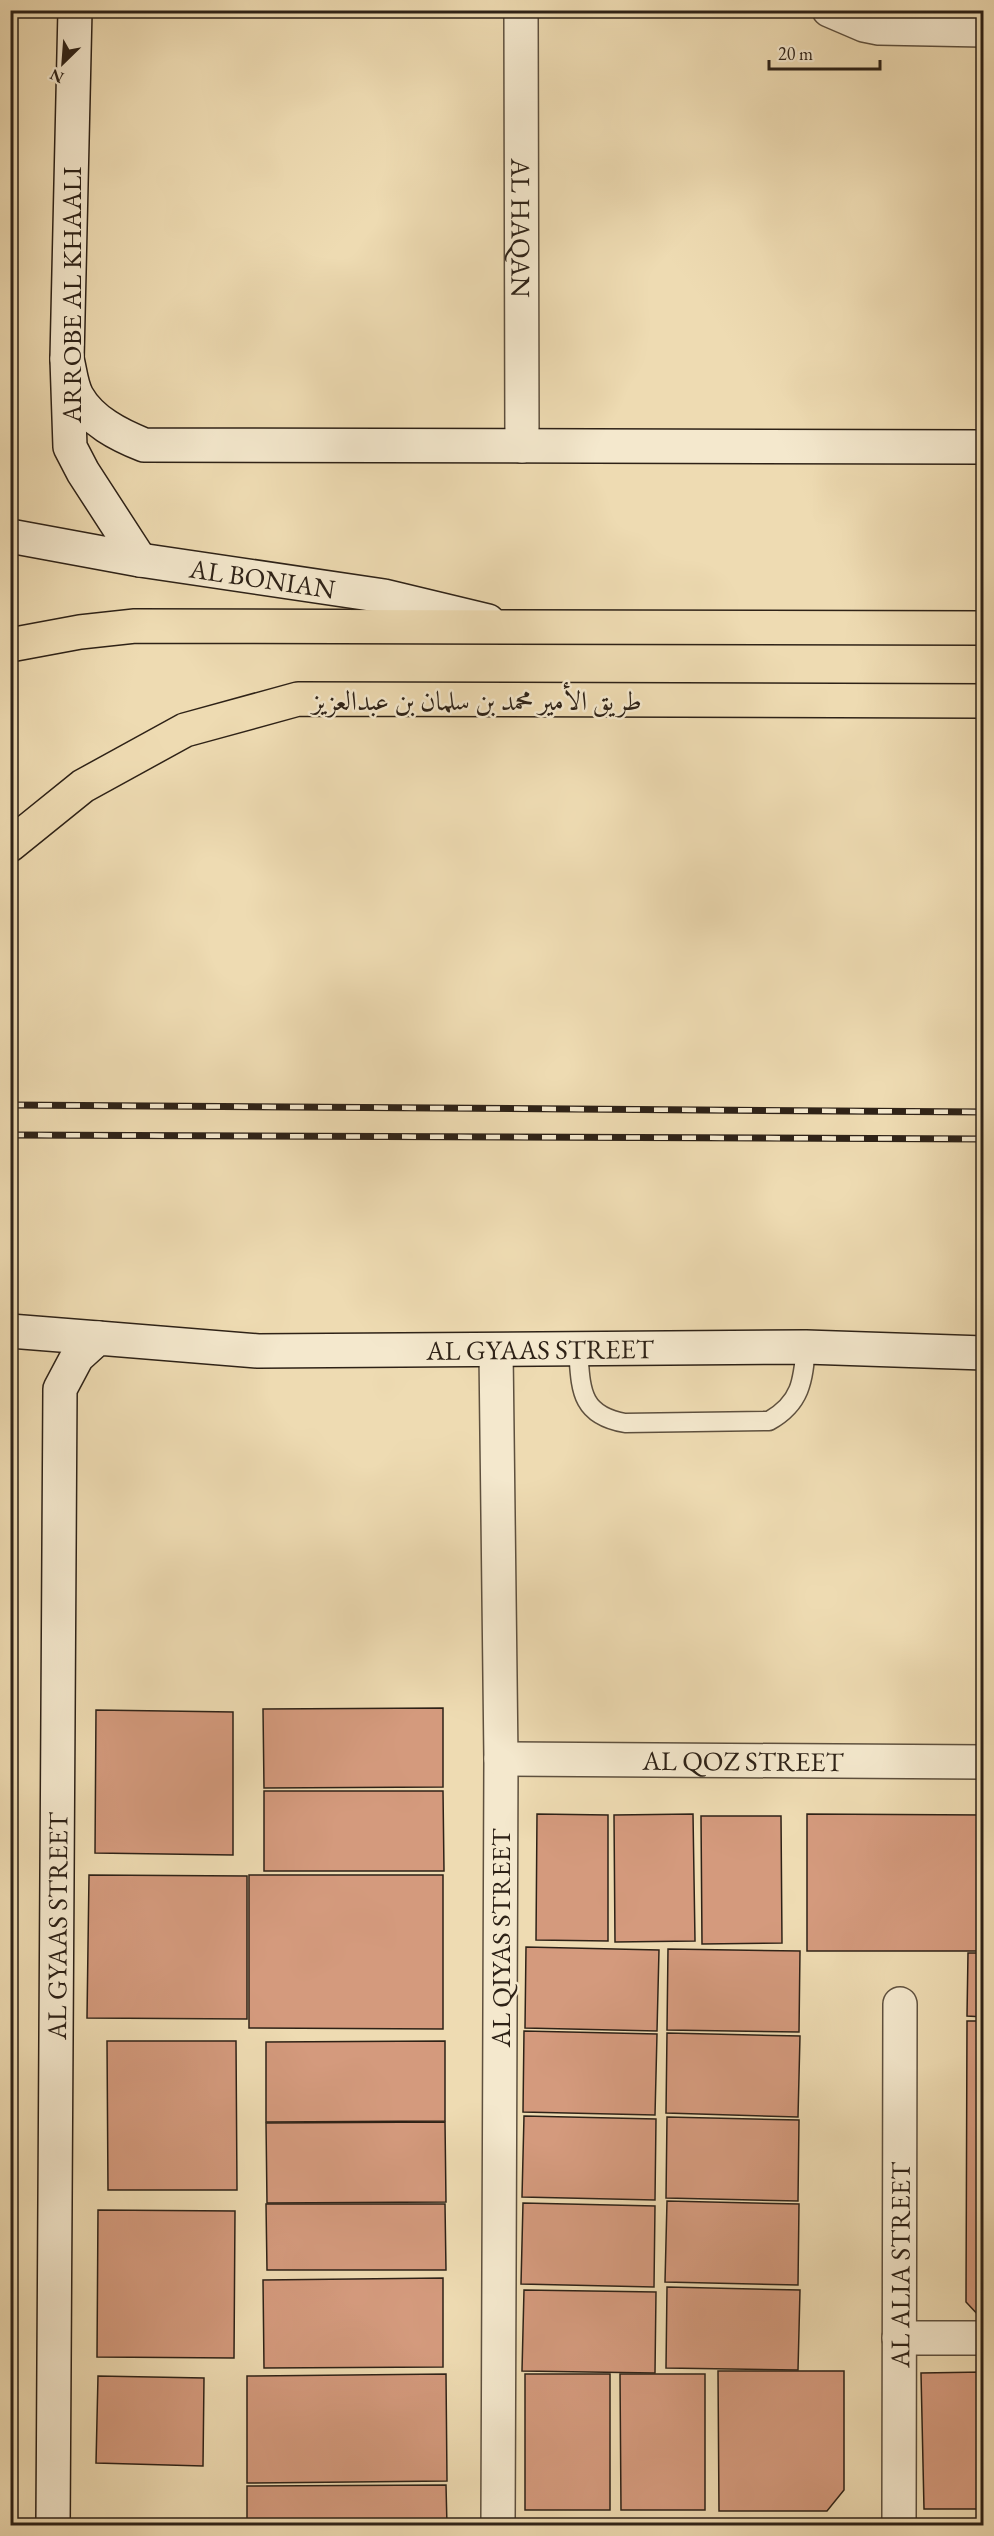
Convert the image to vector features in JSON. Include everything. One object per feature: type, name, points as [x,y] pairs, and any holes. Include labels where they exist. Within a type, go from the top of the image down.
[{"type":"main road","points":[[10,645],[80,632],[135,626],[984,628]]},
{"type":"main road","name":"طريق الأمير محمد بن سلمان بن عبدالعزيز","points":[[10,845],[83,786],[185,730],[298,699],[984,701]]},
{"type":"street","name":"ARROBE AL KHAALI","points":[[75,10],[67,359],[70,447],[83,472],[140,561]]},
{"type":"street","name":"AL HAQAN","points":[[522,10],[522,446]]},
{"type":"street","points":[[829,10],[864,26],[879,28],[984,30]]},
{"type":"street","points":[[67,359],[76,395],[89,412],[124,438],[144,446],[984,447]]},
{"type":"street","name":"AL BONIAN","points":[[10,536],[140,561],[384,596],[513,626]]},
{"type":"street","name":"AL GYAAS STREET","points":[[10,1331],[258,1351],[806,1347],[984,1353]]},
{"type":"street","name":"AL GYAAS STREET","points":[[53,2526],[60,1389],[77,1357],[98,1338]]},
{"type":"street","name":"AL QIYAS STREET","points":[[496,1351],[501,1759],[498,2526]]},
{"type":"street","name":"AL QOZ STREET","points":[[501,1759],[984,1762]]},
{"type":"street","name":"AL ALIA STREET","points":[[898,2526],[900,2004]]},
{"type":"street","points":[[899,2338],[984,2338]]},
{"type":"lane","points":[[578,1349],[581,1390],[586,1400],[602,1416],[625,1423],[769,1421],[785,1410],[795,1399],[802,1379],[806,1347]]},
{"type":"building","points":[[443,1708],[443,1787],[264,1788],[263,1709]]},
{"type":"building","points":[[96,1710],[233,1712],[233,1855],[95,1853]]},
{"type":"building","points":[[264,1791],[443,1791],[444,1871],[264,1871]]},
{"type":"building","points":[[537,1814],[608,1815],[608,1941],[536,1940]]},
{"type":"building","points":[[693,1814],[695,1941],[615,1942],[614,1815]]},
{"type":"building","points":[[807,1814],[984,1815],[984,1951],[807,1951]]},
{"type":"building","points":[[701,1816],[781,1816],[782,1943],[702,1944]]},
{"type":"building","points":[[89,1875],[247,1876],[247,2019],[87,2018]]},
{"type":"building","points":[[249,1875],[443,1875],[443,2029],[249,2028]]},
{"type":"building","points":[[526,1947],[659,1950],[657,2031],[525,2028]]},
{"type":"building","points":[[668,1949],[800,1951],[799,2032],[667,2030]]},
{"type":"building","points":[[968,1953],[984,1953],[984,2017],[967,2016]]},
{"type":"building","points":[[967,2021],[984,2021],[984,2318],[981,2318],[966,2302]]},
{"type":"building","points":[[524,2031],[657,2034],[655,2115],[523,2112]]},
{"type":"building","points":[[667,2033],[800,2036],[798,2117],[666,2113]]},
{"type":"building","points":[[107,2041],[236,2041],[237,2190],[108,2190]]},
{"type":"building","points":[[445,2041],[445,2121],[266,2122],[266,2042]]},
{"type":"building","points":[[524,2116],[656,2119],[655,2200],[522,2197]]},
{"type":"building","points":[[667,2117],[799,2120],[798,2201],[666,2198]]},
{"type":"building","points":[[445,2122],[446,2202],[267,2203],[266,2123]]},
{"type":"building","points":[[667,2201],[799,2204],[798,2285],[665,2282]]},
{"type":"building","points":[[523,2203],[655,2206],[654,2287],[521,2284]]},
{"type":"building","points":[[266,2204],[445,2204],[446,2270],[267,2270]]},
{"type":"building","points":[[98,2210],[235,2211],[234,2358],[97,2357]]},
{"type":"building","points":[[443,2278],[443,2367],[264,2368],[263,2280]]},
{"type":"building","points":[[667,2287],[800,2290],[798,2370],[666,2368]]},
{"type":"building","points":[[524,2290],[656,2292],[655,2373],[522,2371]]},
{"type":"building","points":[[718,2371],[844,2371],[844,2490],[827,2511],[719,2511]]},
{"type":"building","points":[[984,2372],[984,2509],[924,2509],[921,2373]]},
{"type":"building","points":[[446,2374],[447,2481],[247,2483],[247,2376]]},
{"type":"building","points":[[525,2374],[610,2374],[610,2510],[525,2510]]},
{"type":"building","points":[[620,2374],[705,2374],[705,2510],[621,2510]]},
{"type":"building","points":[[98,2376],[204,2378],[203,2466],[96,2463]]},
{"type":"building","points":[[446,2485],[447,2526],[247,2526],[247,2486]]},
{"type":"railway","points":[[10,1105],[984,1112]]},
{"type":"railway","points":[[10,1135],[984,1139]]}]
